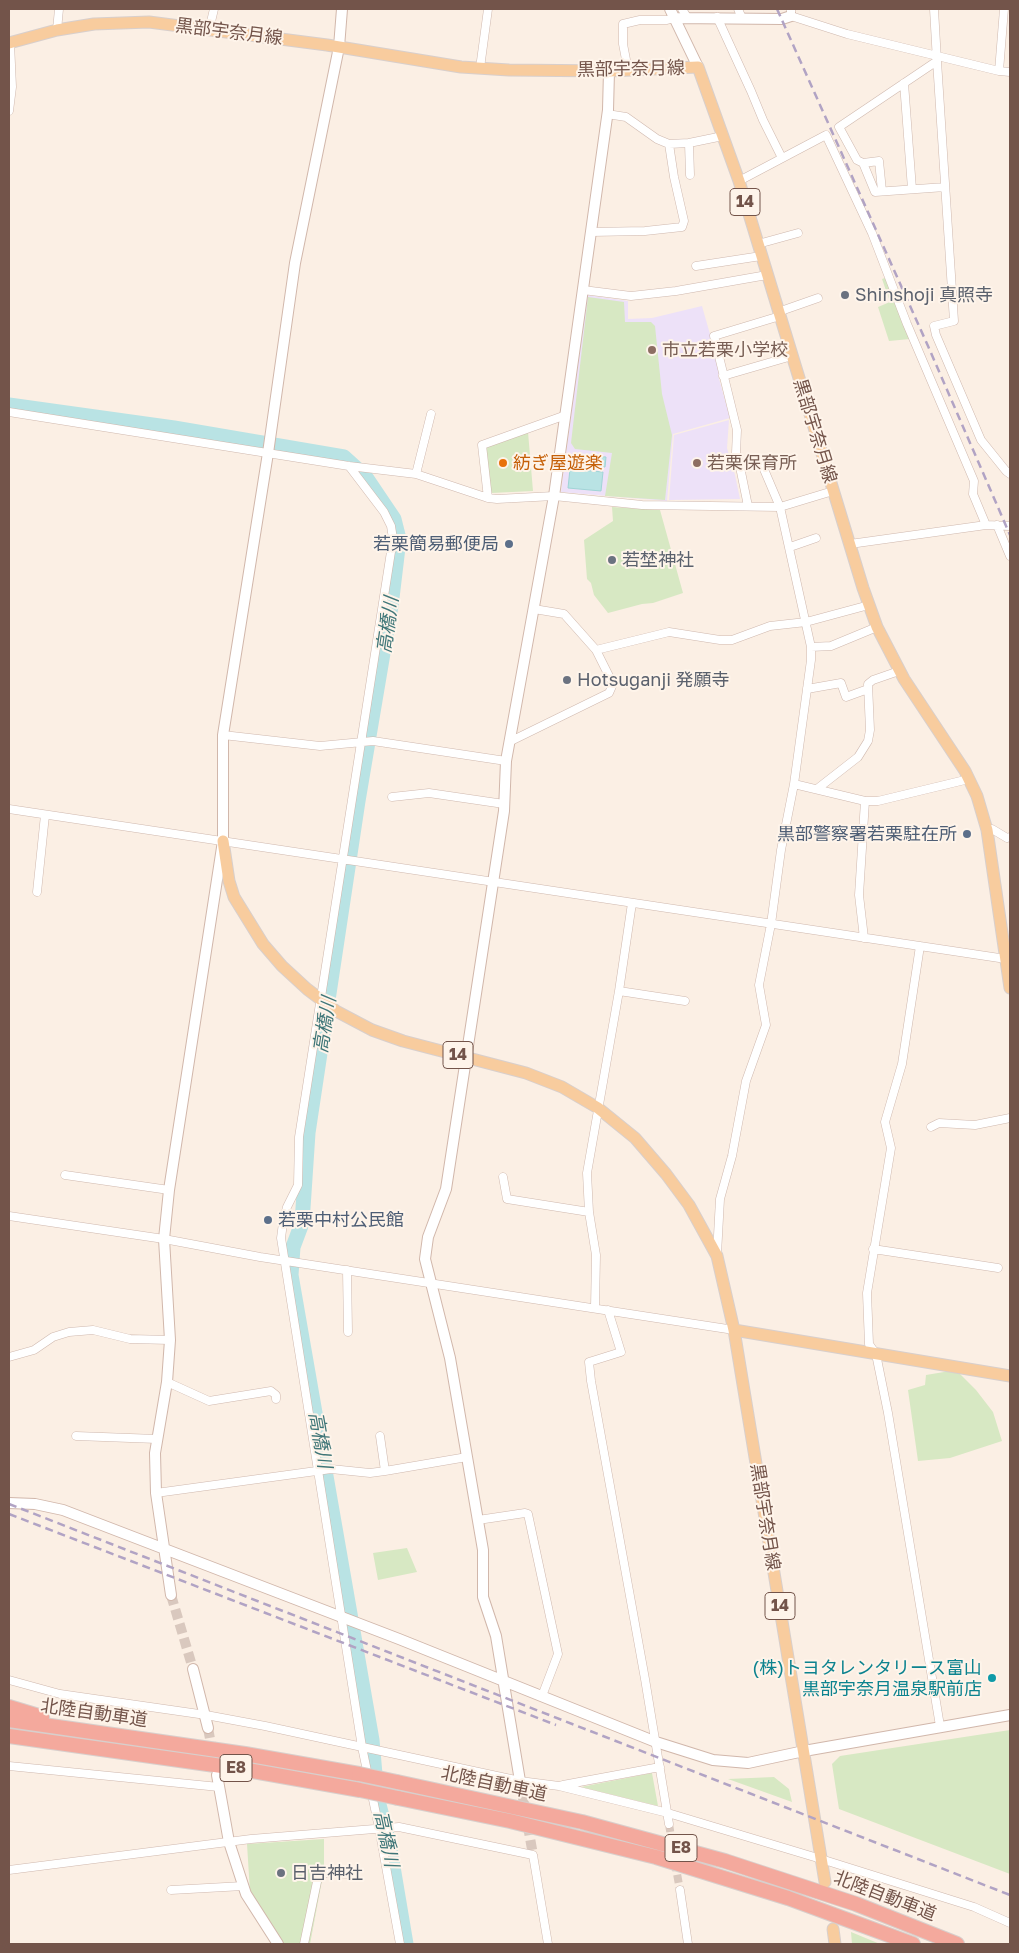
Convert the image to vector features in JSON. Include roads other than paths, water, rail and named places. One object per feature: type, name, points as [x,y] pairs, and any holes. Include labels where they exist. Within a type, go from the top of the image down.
[{"type":"highway","points":[[9,1707],[44,1718],[198,1743],[245,1754]]},
{"type":"highway","name":"北陸自動車道","points":[[9,1720],[245,1754],[359,1774],[582,1822],[726,1861],[856,1904],[957,1944]]},
{"type":"highway","name":"北陸自動車道","points":[[9,1736],[236,1768],[360,1790],[527,1825],[656,1857],[788,1898],[913,1944]]},
{"type":"highway","points":[[9,1741],[111,1750]]},
{"type":"main road","name":"黒部宇奈月線","points":[[9,43],[57,30],[94,24],[140,22],[339,47],[461,67],[609,71],[698,67],[738,181],[833,491],[877,627],[900,671],[969,779],[977,796],[987,830],[1010,988]]},
{"type":"main road","name":"黒部宇奈月線","points":[[223,841],[229,882],[234,898],[248,921],[263,944],[282,966],[320,999],[341,1014],[372,1030],[403,1041],[526,1073],[562,1087],[598,1108],[634,1138],[666,1174],[689,1205],[717,1256],[734,1330],[825,1882]]},
{"type":"main road","points":[[734,1330],[1010,1376]]},
{"type":"main road","points":[[833,1929],[835,1944]]},
{"type":"street","points":[[57,30],[59,9]]},
{"type":"street","points":[[209,30],[214,9]]},
{"type":"street","points":[[171,1595],[156,1493],[155,1453],[168,1382],[170,1340],[164,1239],[169,1190],[223,841],[222,735],[268,454],[295,263],[339,47],[342,9]]},
{"type":"street","points":[[480,68],[488,9]]},
{"type":"street","points":[[934,9],[954,321],[934,326],[936,336],[981,440],[1010,474]]},
{"type":"street","points":[[999,71],[1004,9]]},
{"type":"street","points":[[628,70],[623,44],[624,24],[640,20],[666,20],[672,13],[717,17],[740,13],[782,18],[791,12],[847,34],[937,59],[1010,72]]},
{"type":"street","points":[[672,13],[698,67]]},
{"type":"street","points":[[717,17],[752,90],[762,120],[782,158]]},
{"type":"street","points":[[9,43],[12,87],[9,112]]},
{"type":"street","points":[[882,191],[879,161],[863,163],[857,160],[839,127],[937,59]]},
{"type":"street","points":[[520,1781],[496,1636],[483,1597],[483,1550],[450,1358],[430,1283],[426,1259],[428,1237],[446,1189],[504,804],[506,761],[554,496],[607,114],[609,71]]},
{"type":"street","points":[[904,83],[912,189]]},
{"type":"street","points":[[607,114],[626,117],[657,139],[669,144],[689,143],[723,136]]},
{"type":"street","points":[[738,181],[826,135],[872,233],[907,324],[974,481],[973,494],[986,524]]},
{"type":"street","points":[[689,143],[690,175]]},
{"type":"street","points":[[591,232],[645,231],[682,227],[684,222],[683,212],[674,177],[669,144]]},
{"type":"street","points":[[863,163],[875,192],[945,187]]},
{"type":"street","points":[[758,244],[798,233]]},
{"type":"street","points":[[696,266],[761,256]]},
{"type":"street","points":[[583,290],[631,296],[676,291],[767,275]]},
{"type":"street","points":[[748,506],[736,453],[737,430],[714,336],[779,314],[818,298]]},
{"type":"street","points":[[723,376],[792,356]]},
{"type":"street","points":[[9,412],[268,454],[416,474],[488,498],[554,496],[642,505],[780,507],[833,491]]},
{"type":"street","points":[[416,474],[431,414]]},
{"type":"street","points":[[488,498],[482,445],[566,414]]},
{"type":"street","points":[[717,1256],[720,1199],[732,1156],[746,1081],[766,1025],[759,985],[794,784],[811,647],[780,507],[760,460],[740,466]]},
{"type":"street","points":[[349,466],[384,512],[391,526],[392,539],[299,1137],[298,1185],[288,1206],[281,1238],[362,1747],[400,1944]]},
{"type":"street","points":[[850,544],[986,524],[1010,526]]},
{"type":"street","points":[[997,525],[1010,556]]},
{"type":"street","points":[[790,547],[816,538]]},
{"type":"street","points":[[596,650],[669,632],[720,640],[732,640],[770,626],[806,622],[869,605]]},
{"type":"street","points":[[511,741],[609,693],[614,684],[596,650],[564,614],[534,609]]},
{"type":"street","points":[[811,647],[831,646],[877,627]]},
{"type":"street","points":[[817,789],[858,757],[868,742],[870,730],[868,684],[873,680],[900,671]]},
{"type":"street","points":[[807,690],[840,683],[846,697],[868,689]]},
{"type":"street","points":[[222,735],[320,746],[374,741],[506,761]]},
{"type":"street","points":[[794,784],[865,801],[878,801],[969,779]]},
{"type":"street","points":[[392,797],[430,793],[504,804]]},
{"type":"street","points":[[864,938],[859,895],[865,801]]},
{"type":"street","points":[[9,809],[1006,959]]},
{"type":"street","points":[[36,892],[45,815]]},
{"type":"street","points":[[987,830],[992,829],[1007,838],[1010,837]]},
{"type":"street","points":[[595,1308],[596,1255],[589,1212],[587,1173],[619,991],[632,903]]},
{"type":"street","points":[[920,946],[902,1064],[885,1122],[891,1148],[867,1293],[869,1344],[876,1354],[891,1432],[940,1726]]},
{"type":"street","points":[[619,991],[685,1001]]},
{"type":"street","points":[[931,1127],[939,1122],[975,1125],[1010,1118]]},
{"type":"street","points":[[65,1175],[169,1190]]},
{"type":"street","points":[[503,1177],[507,1199],[589,1212]]},
{"type":"street","points":[[9,1216],[734,1330]]},
{"type":"street","points":[[873,1250],[998,1268]]},
{"type":"street","points":[[347,1270],[348,1332]]},
{"type":"street","points":[[608,1310],[621,1352],[589,1362],[669,1824]]},
{"type":"street","points":[[9,1357],[34,1350],[53,1337],[69,1332],[93,1330],[130,1340],[170,1340]]},
{"type":"street","points":[[168,1382],[209,1401],[271,1391],[276,1395],[276,1399]]},
{"type":"street","points":[[76,1436],[157,1439]]},
{"type":"street","points":[[380,1436],[385,1471]]},
{"type":"street","points":[[156,1493],[331,1468],[370,1473],[467,1457]]},
{"type":"street","points":[[9,1503],[35,1504],[63,1510],[342,1616],[656,1742],[713,1760],[748,1763],[940,1726],[1010,1715]]},
{"type":"street","points":[[478,1520],[528,1514],[558,1654],[542,1696]]},
{"type":"street","points":[[193,1669],[208,1728]]},
{"type":"street","points":[[9,1680],[60,1694],[206,1715],[520,1781],[559,1786],[668,1813],[821,1859],[974,1907],[1010,1923]]},
{"type":"street","points":[[9,1766],[219,1788]]},
{"type":"street","points":[[559,1786],[660,1767]]},
{"type":"street","points":[[217,1775],[229,1842],[246,1894],[278,1944]]},
{"type":"street","points":[[9,1870],[229,1842],[379,1828],[399,1828],[533,1855],[548,1944]]},
{"type":"street","points":[[304,1944],[318,1877],[323,1873],[353,1874]]},
{"type":"street","points":[[170,1890],[244,1886]]},
{"type":"street","points":[[680,1890],[688,1944]]},
{"type":"water","points":[[593,456],[606,457],[605,467],[592,466]]},
{"type":"water","points":[[570,469],[603,472],[601,491],[568,488]]},
{"type":"waterway","name":"高橋川","points":[[9,405],[174,428],[344,457],[365,476],[394,519],[399,539],[391,606],[358,801],[308,1133],[302,1223],[293,1247],[291,1275],[372,1740],[377,1797],[389,1843],[406,1944]]},
{"type":"tunnel","points":[[171,1595],[193,1669]]},
{"type":"tunnel","points":[[208,1728],[216,1771]]},
{"type":"tunnel","points":[[520,1781],[533,1855]]},
{"type":"tunnel","points":[[669,1824],[673,1849]]},
{"type":"tunnel","points":[[675,1863],[680,1890]]},
{"type":"railway","points":[[777,9],[928,346],[1010,535]]},
{"type":"railway","points":[[9,1504],[1010,1895]]},
{"type":"railway","points":[[9,1514],[556,1725]]},
{"type":"place","name":"Shinshoji 真照寺","points":[[845,295]]},
{"type":"place","name":"市立若栗小学校","points":[[652,350]]},
{"type":"place","name":"紡ぎ屋遊楽","points":[[503,463]]},
{"type":"place","name":"若栗保育所","points":[[697,463]]},
{"type":"place","name":"若栗簡易郵便局","points":[[509,544]]},
{"type":"place","name":"若埜神社","points":[[612,560]]},
{"type":"place","name":"Hotsuganji 発願寺","points":[[567,680]]},
{"type":"place","name":"黒部警察署若栗駐在所","points":[[967,834]]},
{"type":"place","name":"若栗中村公民館","points":[[268,1220]]},
{"type":"place","name":"(株)トヨタレンタリース富山 黒部宇奈月温泉駅前店","points":[[992,1678]]},
{"type":"place","name":"日吉神社","points":[[281,1873]]}]
